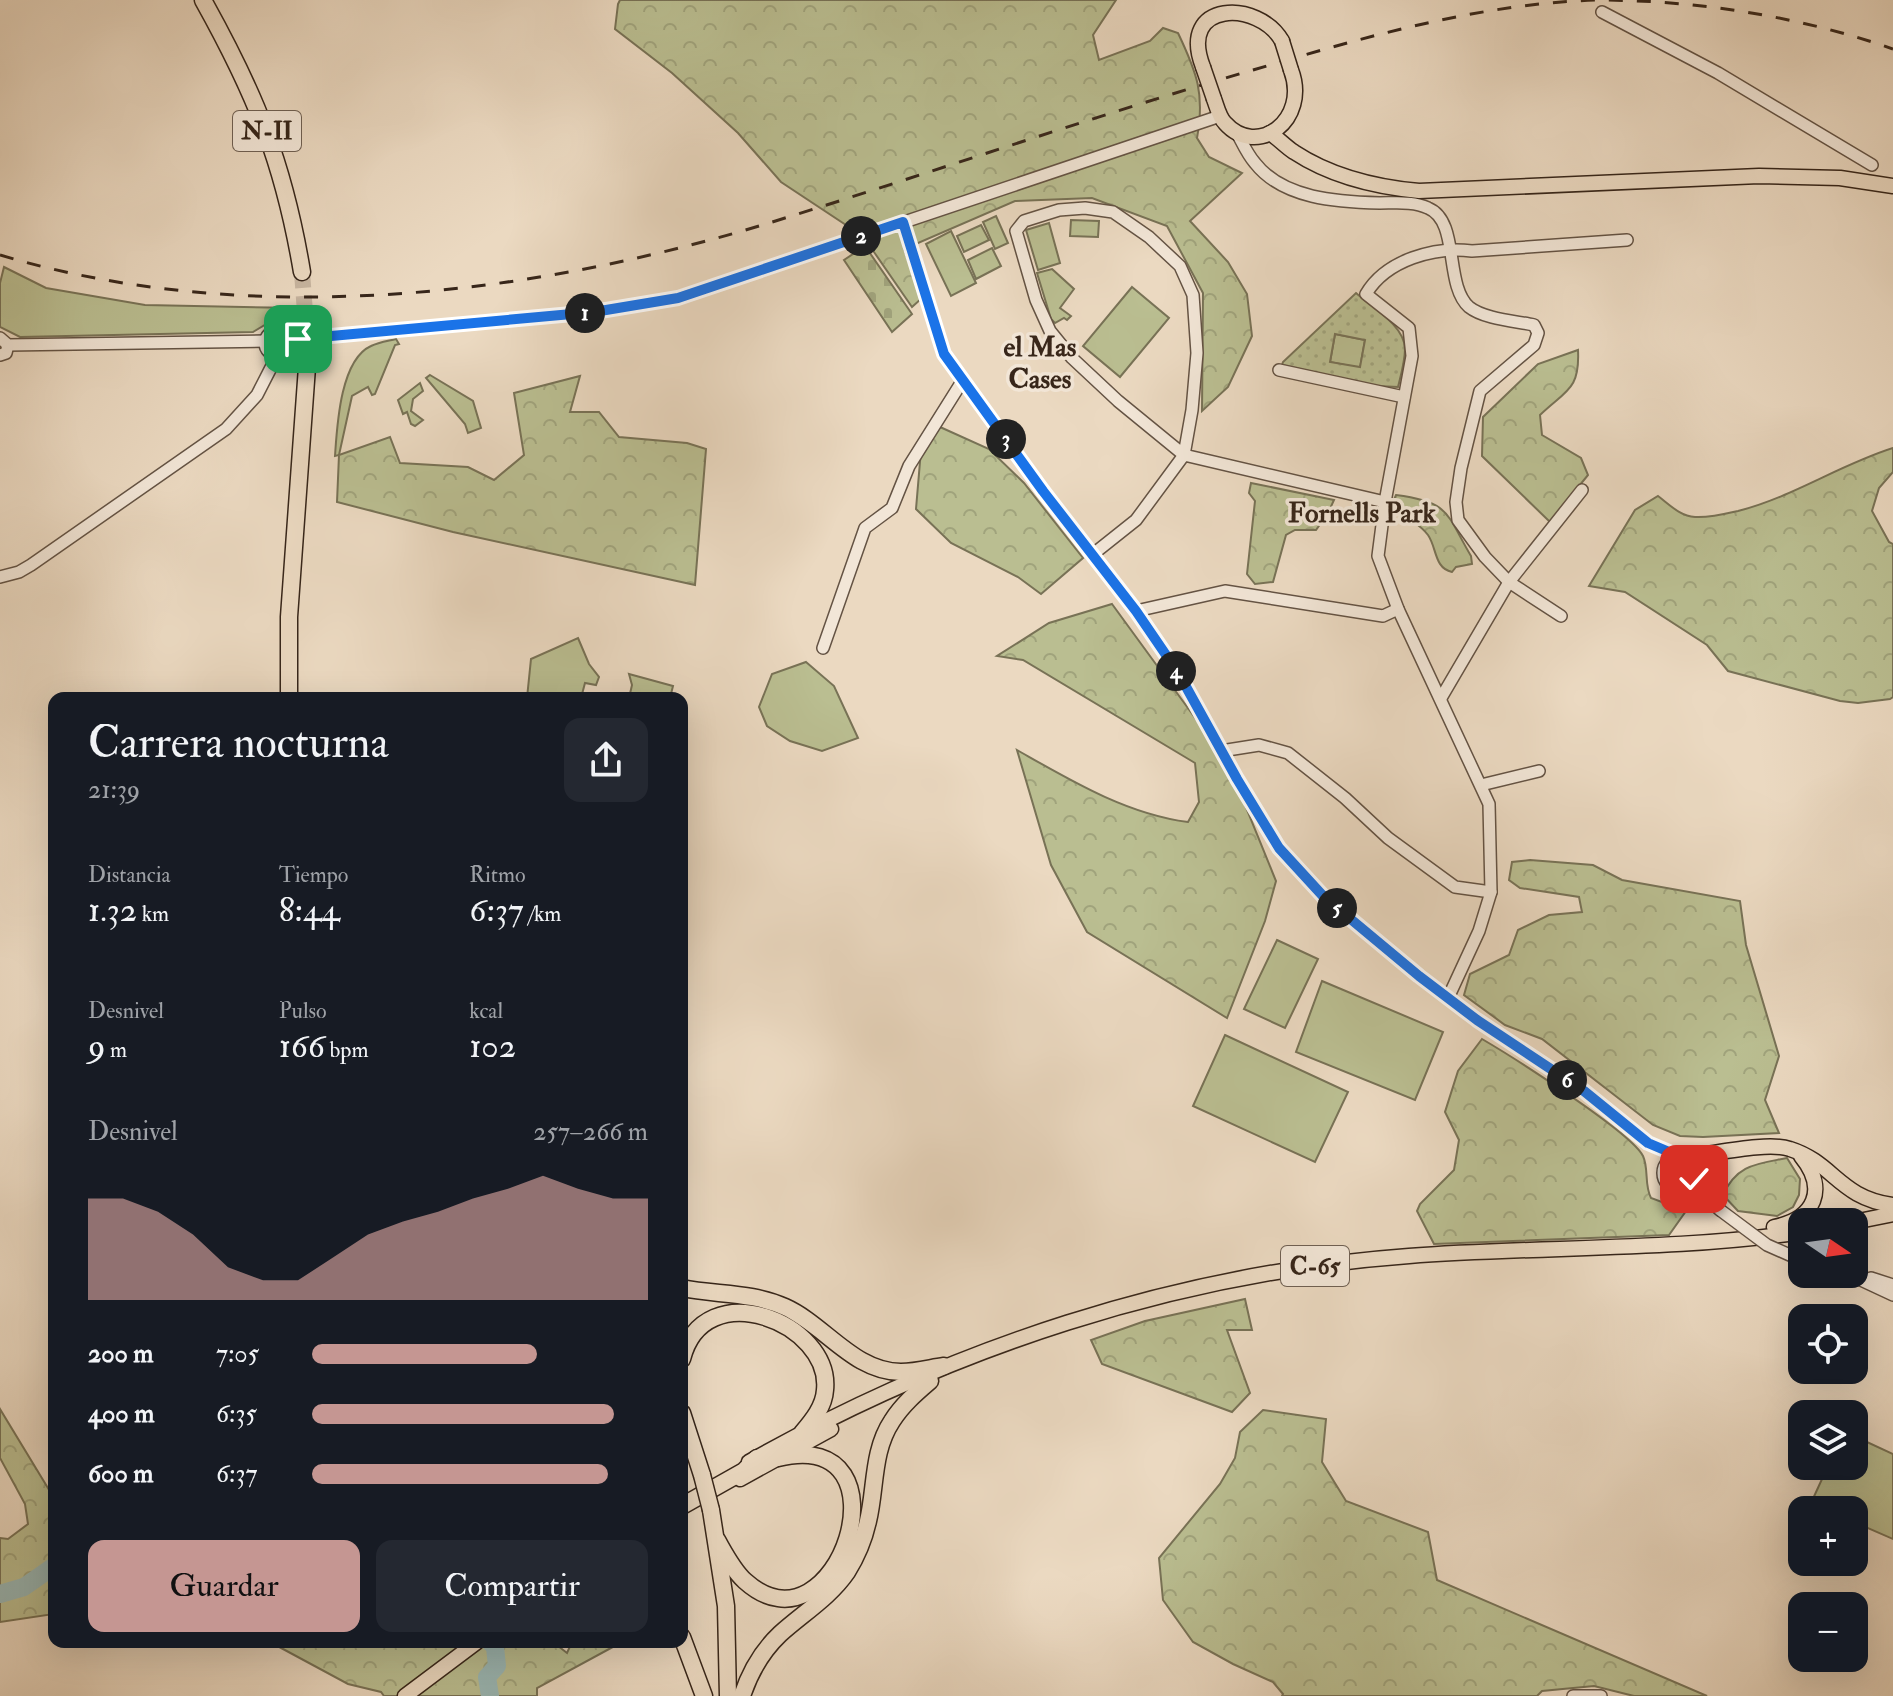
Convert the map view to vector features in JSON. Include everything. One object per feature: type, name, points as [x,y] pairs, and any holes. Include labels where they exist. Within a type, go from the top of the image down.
[{"type":"highway","name":"N-II","points":[[203,0],[240,67],[265,123],[286,189],[302,272]]},
{"type":"highway","points":[[289,692],[289,617],[308,353]]},
{"type":"highway","points":[[688,1289],[749,1296],[787,1308],[857,1358],[885,1370],[900,1372],[944,1366]]},
{"type":"highway","points":[[688,1343],[692,1333],[712,1317],[741,1313],[759,1316],[792,1331],[816,1353],[825,1378],[826,1392],[821,1407],[802,1433]]},
{"type":"highway","points":[[742,1696],[750,1672],[762,1655],[779,1635],[831,1590],[855,1559],[869,1520],[875,1472],[884,1436],[903,1406],[930,1381]]},
{"type":"highway","points":[[688,1432],[702,1475],[717,1540],[726,1606],[728,1696]]},
{"type":"highway","points":[[717,1540],[733,1568],[746,1582],[774,1597],[786,1598],[811,1590],[832,1570],[844,1552],[853,1520],[853,1499],[848,1483],[831,1463],[813,1456],[778,1458]]},
{"type":"highway","points":[[688,1505],[744,1471],[757,1458]]},
{"type":"highway","points":[[686,1648],[704,1696]]},
{"type":"main road","points":[[1234,1],[1265,10],[1273,18],[1296,88],[1296,101],[1286,121],[1270,133],[1254,135],[1236,131],[1226,124],[1220,116],[1196,44],[1203,20],[1220,5],[1234,1]]},
{"type":"main road","points":[[1203,4],[1203,20]]},
{"type":"main road","points":[[1286,121],[1291,138],[1310,161]]},
{"type":"main road","points":[[1270,133],[1310,161],[1365,183],[1419,191],[1759,176],[1840,178],[1893,186]]},
{"type":"main road","points":[[1682,1157],[1774,1146],[1798,1152],[1817,1162],[1855,1194],[1891,1213]]},
{"type":"main road","points":[[1676,1245],[1699,1237],[1747,1232],[1798,1220],[1812,1203],[1815,1187],[1809,1165],[1798,1152]]},
{"type":"main road","points":[[1695,1174],[1725,1153]]},
{"type":"main road","points":[[1868,1219],[1891,1213]]},
{"type":"main road","name":"C-65","points":[[688,1497],[802,1433],[944,1366],[1151,1299],[1297,1269],[1408,1256],[1676,1245],[1788,1233]]},
{"type":"main road","name":"C-65","points":[[688,1506],[1004,1345]]},
{"type":"main road","points":[[405,1696],[469,1648]]},
{"type":"street","points":[[1602,12],[1718,73],[1872,165]]},
{"type":"street","points":[[289,340],[594,312],[678,298],[1220,116]]},
{"type":"street","points":[[1236,131],[1255,164],[1275,182],[1297,192],[1327,198],[1427,207],[1439,216],[1444,226],[1459,295],[1470,308],[1534,325],[1538,333],[1534,345],[1480,391],[1456,502],[1458,520],[1485,557],[1509,582],[1561,616]]},
{"type":"street","points":[[1092,555],[1136,520],[1184,455],[1197,353],[1193,295],[1180,266],[1149,237],[1113,212],[1085,208],[1059,210],[1024,221],[1016,231],[1036,300],[1050,331],[1072,358],[1118,401],[1184,455],[1385,502]]},
{"type":"street","points":[[903,222],[944,354],[1136,611],[1179,674],[1279,848],[1323,896],[1371,937],[1448,998],[1584,1091],[1648,1143],[1692,1163],[1706,1197],[1744,1231],[1788,1254]]},
{"type":"street","points":[[1448,998],[1479,931],[1491,892],[1489,804],[1398,609],[1378,556],[1412,356],[1409,328],[1366,294],[1406,259],[1449,248],[1472,251],[1627,240]]},
{"type":"street","points":[[0,577],[31,565],[226,429],[257,395],[278,354],[287,350],[289,340],[277,331],[268,335],[266,341],[268,351],[278,354]]},
{"type":"street","points":[[0,355],[6,353],[4,342],[266,341]]},
{"type":"street","points":[[1279,370],[1404,397]]},
{"type":"street","points":[[823,648],[865,528],[892,508],[909,466],[963,380]]},
{"type":"street","points":[[1441,698],[1509,582],[1582,490]]},
{"type":"street","points":[[1136,611],[1225,591],[1383,616],[1398,609]]},
{"type":"street","points":[[1221,751],[1259,745],[1288,753],[1345,798],[1388,838],[1455,887],[1491,892]]},
{"type":"street","points":[[1481,785],[1539,771]]},
{"type":"street","points":[[1648,1143],[1667,1185],[1706,1197]]},
{"type":"street","points":[[1662,1175],[1668,1161],[1682,1157]]},
{"type":"street","points":[[1680,1189],[1690,1185],[1695,1174]]},
{"type":"street","points":[[1868,1278],[1893,1285]]},
{"type":"street","points":[[1868,1282],[1893,1295]]},
{"type":"street","points":[[1573,1696],[1601,1696]]},
{"type":"green space","points":[[620,0],[1116,0],[1093,35],[1099,60],[1150,41],[1163,28],[1178,33],[1198,84],[1200,109],[1197,138],[1209,157],[1242,173],[1190,221],[1228,262],[1247,294],[1252,336],[1228,387],[1202,411],[1203,293],[1167,226],[1092,198],[1015,201],[904,249],[922,298],[912,307],[874,252],[855,231],[781,182],[738,133],[672,73],[615,29]]},
{"type":"green space","points":[[996,216],[1008,243],[995,249],[983,222]]},
{"type":"green space","points":[[1071,220],[1099,221],[1098,237],[1070,236]]},
{"type":"green space","points":[[1049,223],[1060,263],[1038,270],[1026,230]]},
{"type":"green space","points":[[981,225],[989,240],[964,252],[957,236]]},
{"type":"green space","points":[[951,231],[976,283],[951,296],[926,244]]},
{"type":"green space","points":[[865,246],[912,314],[892,332],[844,260]]},
{"type":"green space","points":[[992,248],[1001,266],[976,279],[968,260]]},
{"type":"green space","points":[[4,267],[46,288],[145,305],[298,308],[291,324],[273,320],[253,332],[20,337],[0,327],[0,283]]},
{"type":"green space","points":[[1052,269],[1074,289],[1060,308],[1071,316],[1055,323],[1051,319],[1037,273]]},
{"type":"green space","points":[[1132,287],[1169,318],[1120,377],[1083,346]]},
{"type":"green space","points":[[1356,293],[1394,325],[1404,341],[1404,363],[1398,387],[1376,386],[1282,365]],"holes":[[[1335,334],[1365,340],[1360,367],[1330,362]]]},
{"type":"green space","points":[[1335,334],[1365,340],[1360,368],[1330,362]]},
{"type":"green space","points":[[396,339],[399,344],[395,345],[375,394],[372,395],[368,387],[352,396],[339,455],[335,456],[342,395],[353,365],[371,346]]},
{"type":"green space","points":[[1578,350],[1574,382],[1540,415],[1542,435],[1581,458],[1588,475],[1550,522],[1482,456],[1483,417],[1538,364]]},
{"type":"green space","points":[[430,375],[473,401],[481,428],[468,433],[465,424],[426,378]]},
{"type":"green space","points":[[580,376],[570,412],[599,412],[619,437],[687,443],[706,449],[695,585],[453,532],[337,502],[339,455],[390,437],[400,463],[468,467],[494,480],[524,455],[514,393]]},
{"type":"green space","points":[[420,383],[423,391],[413,399],[411,411],[423,420],[415,426],[411,424],[407,412],[403,414],[398,400]]},
{"type":"green space","points":[[940,427],[989,449],[1024,483],[1083,558],[1041,594],[1018,577],[951,543],[916,509],[921,450]]},
{"type":"green space","points":[[1893,448],[1893,472],[1879,488],[1872,511],[1893,544],[1893,697],[1890,699],[1858,703],[1840,701],[1728,671],[1707,645],[1625,592],[1589,586],[1635,510],[1658,496],[1675,510],[1690,516],[1706,517],[1738,511],[1778,498]]},
{"type":"green space","points":[[1251,483],[1334,500],[1316,530],[1295,530],[1286,535],[1273,582],[1255,584],[1247,574],[1255,501],[1249,493]]},
{"type":"green space","points":[[1396,495],[1427,502],[1445,512],[1471,556],[1472,564],[1456,567],[1452,572],[1446,570],[1424,531],[1390,508]]},
{"type":"green space","points":[[1112,604],[1228,763],[1276,881],[1265,921],[1227,1018],[1087,932],[1051,865],[1017,750],[1121,804],[1188,822],[1199,802],[1195,763],[1023,660],[997,656],[1049,623]]},
{"type":"green space","points":[[578,638],[589,664],[599,677],[596,685],[585,683],[583,692],[528,692],[531,659]]},
{"type":"green space","points":[[806,662],[834,686],[858,738],[822,751],[790,741],[767,726],[759,707],[772,674]]},
{"type":"green space","points":[[629,674],[673,686],[672,692],[630,692]]},
{"type":"green space","points":[[1530,860],[1593,865],[1622,880],[1740,901],[1746,945],[1779,1056],[1765,1100],[1779,1133],[1680,1136],[1653,1125],[1542,1039],[1505,1025],[1464,995],[1470,974],[1509,955],[1518,930],[1549,915],[1582,912],[1579,897],[1520,888],[1509,880],[1512,862]]},
{"type":"green space","points":[[1277,940],[1318,959],[1285,1028],[1244,1009]]},
{"type":"green space","points":[[1322,981],[1443,1032],[1415,1100],[1296,1052]]},
{"type":"green space","points":[[1225,1035],[1348,1092],[1315,1162],[1193,1106]]},
{"type":"green space","points":[[1482,1039],[1569,1095],[1634,1145],[1645,1161],[1651,1198],[1686,1211],[1669,1235],[1434,1244],[1417,1211],[1420,1204],[1454,1170],[1459,1140],[1445,1112],[1458,1071]]},
{"type":"green space","points":[[1787,1158],[1800,1179],[1799,1195],[1793,1207],[1777,1216],[1738,1211],[1723,1195],[1741,1171]]},
{"type":"green space","points":[[1245,1299],[1252,1330],[1227,1330],[1250,1393],[1232,1412],[1102,1364],[1091,1340],[1145,1321]]},
{"type":"green space","points":[[0,1409],[48,1488],[48,1615],[0,1622],[0,1538],[8,1539],[28,1524],[25,1504],[0,1458]]},
{"type":"green space","points":[[1263,1410],[1326,1419],[1322,1462],[1346,1501],[1428,1532],[1437,1580],[1707,1696],[1634,1696],[1594,1686],[1542,1691],[1537,1696],[1282,1696],[1273,1682],[1193,1642],[1163,1600],[1159,1558],[1220,1484],[1235,1458],[1240,1432]]},
{"type":"green space","points":[[1868,1442],[1893,1454],[1893,1539],[1868,1528],[1868,1496],[1814,1496],[1822,1480],[1868,1480]]},
{"type":"green space","points":[[281,1648],[561,1648],[567,1653],[569,1648],[611,1648],[537,1688],[537,1696],[384,1696],[381,1692],[348,1684]]},
{"type":"waterway","points":[[0,1594],[24,1587],[48,1570]]},
{"type":"waterway","points":[[490,1696],[487,1677],[497,1666],[495,1648]]},
{"type":"tunnel","points":[[302,272],[308,353]]},
{"type":"railway","points":[[0,255],[94,278],[191,292],[288,297],[386,294],[484,285],[581,270],[676,249],[769,223],[1131,107],[1337,46],[1465,15],[1552,3],[1596,0],[1709,7],[1821,27],[1893,49]]},
{"type":"district","name":"el Mas Cases","points":[[1040,362]]},
{"type":"district","name":"Fornells Park","points":[[1362,512]]},
{"type":"route","points":[[298,339],[594,312],[678,298],[903,222],[944,354],[1043,491],[1136,611],[1179,674],[1279,848],[1323,896],[1419,976],[1477,1020],[1584,1091],[1648,1143],[1688,1160],[1694,1168],[1694,1179]]}]
